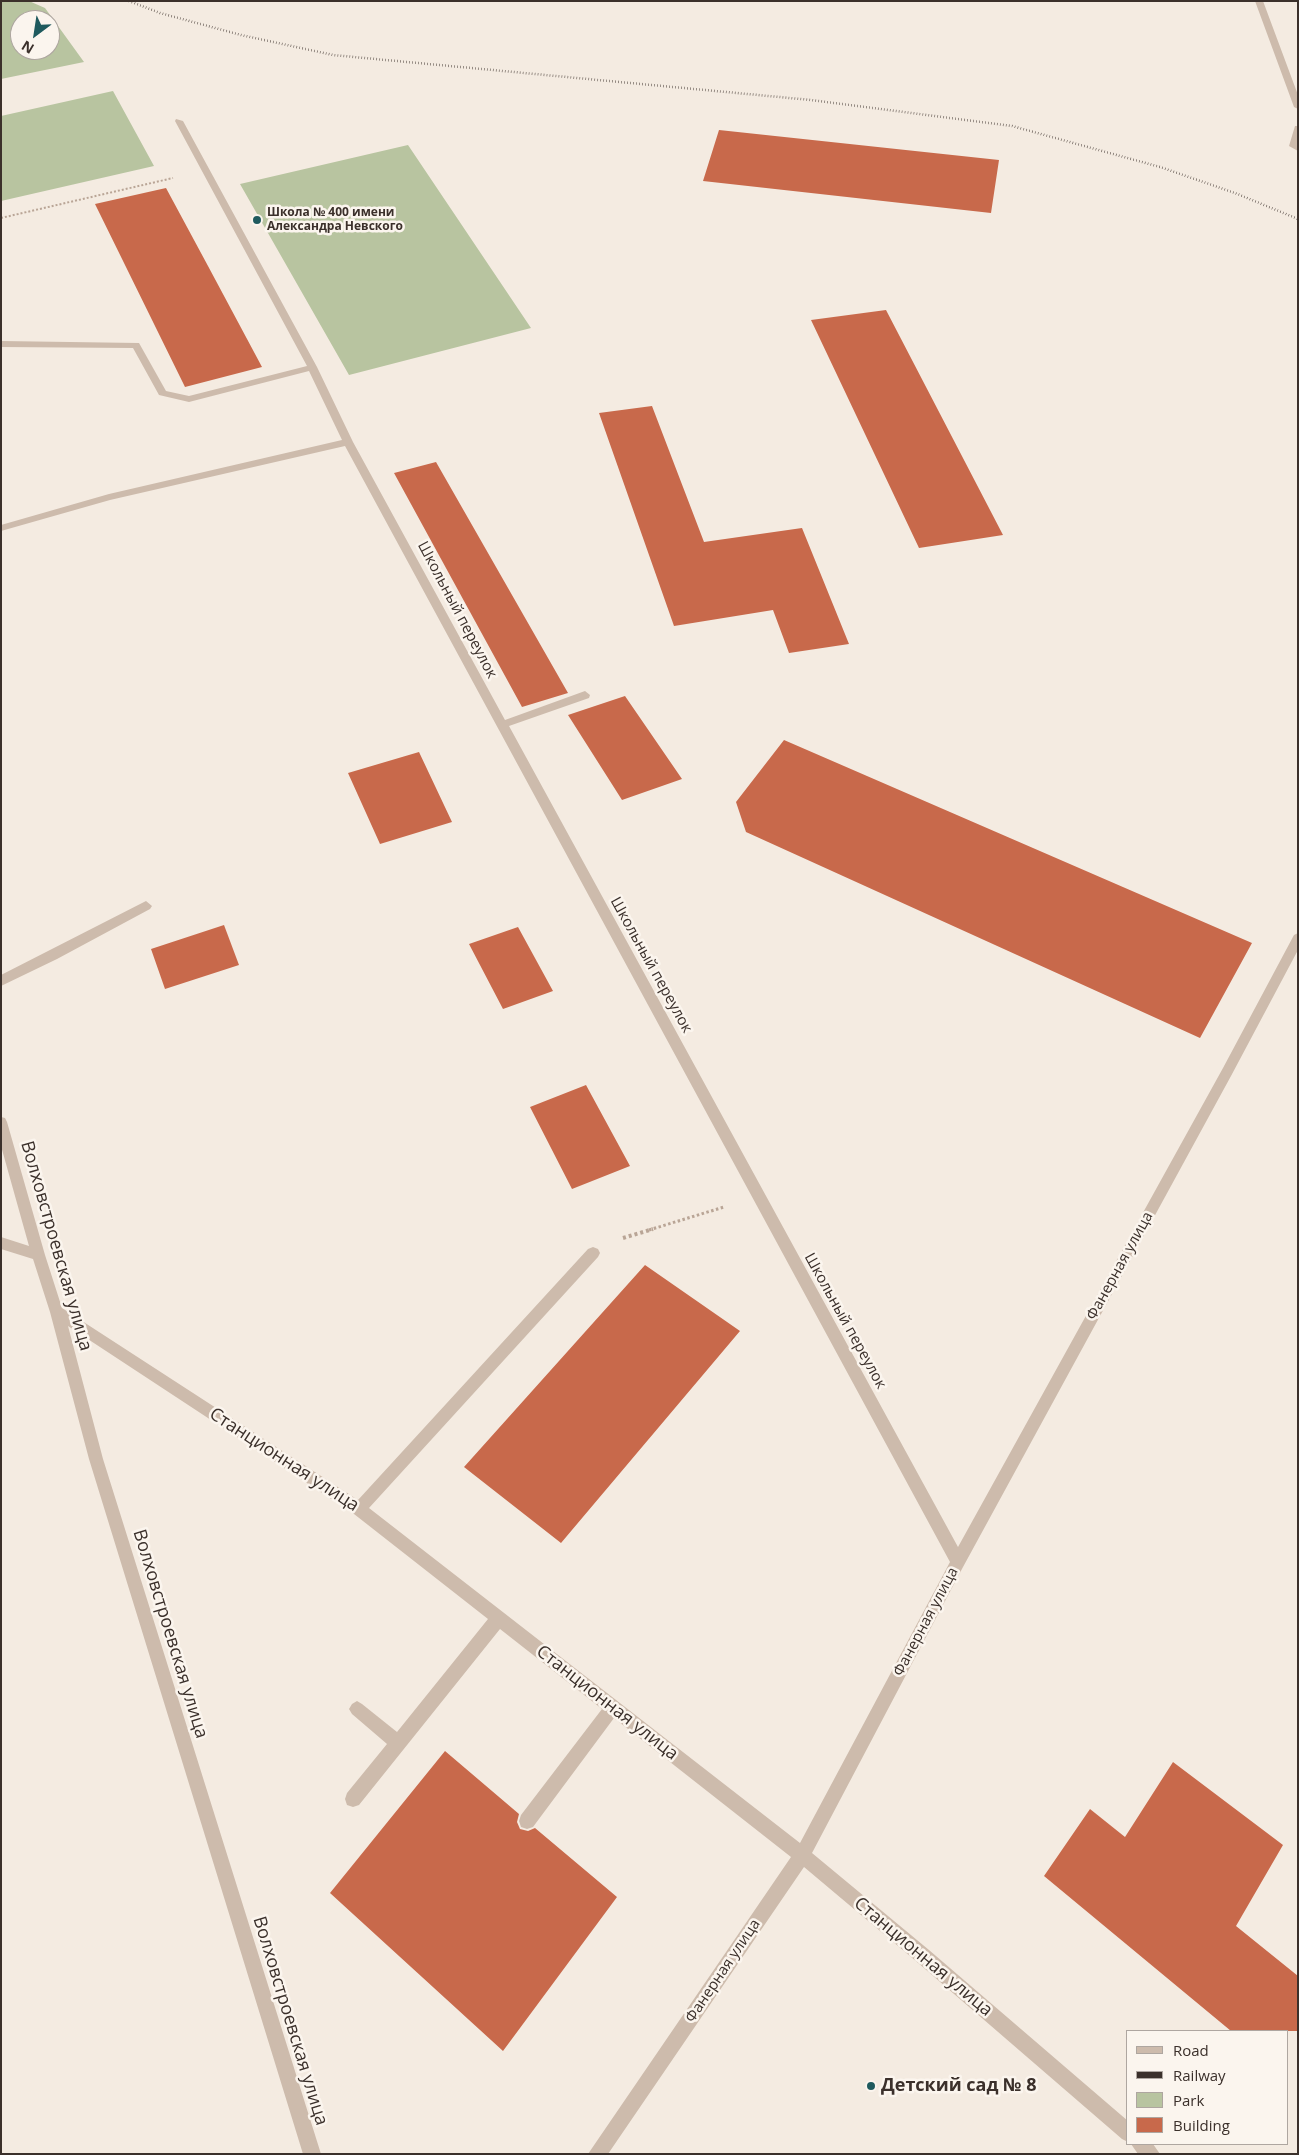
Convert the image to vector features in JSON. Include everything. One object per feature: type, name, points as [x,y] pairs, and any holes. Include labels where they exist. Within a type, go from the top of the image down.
[{"type":"street","points":[[1258,1],[1298,108]]},
{"type":"street","name":"Школьный переулок","points":[[179,121],[320,382],[348,442],[958,1562]]},
{"type":"street","points":[[1298,128],[1293,146],[1298,149]]},
{"type":"street","points":[[1,344],[136,345],[162,393],[190,399],[312,367]]},
{"type":"street","points":[[1,528],[109,497],[348,442]]},
{"type":"street","points":[[501,725],[585,695]]},
{"type":"street","points":[[1,981],[53,956],[146,906]]},
{"type":"street","name":"Фанерная улица","points":[[597,2154],[802,1855],[958,1562],[1227,1072],[1298,938]]},
{"type":"street","name":"Волховстроевская улица","points":[[1,1122],[38,1255],[57,1312],[99,1469],[312,2154]]},
{"type":"street","points":[[1,1243],[38,1255]]},
{"type":"street","points":[[359,1509],[593,1253]]},
{"type":"street","name":"Станционная улица","points":[[57,1312],[359,1509],[802,1855],[924,1956],[1126,2131]]},
{"type":"street","points":[[352,1799],[499,1618]]},
{"type":"street","points":[[527,1821],[613,1707]]},
{"type":"street","points":[[357,1709],[398,1743]]},
{"type":"street","points":[[1141,2145],[1151,2154]]},
{"type":"path","points":[[1,218],[207,170]]},
{"type":"path","points":[[593,1253],[622,1238],[758,1196]]},
{"type":"green space","points":[[1,1],[29,1],[46,10],[10,10],[10,60],[60,60],[60,29],[84,62],[1,79]]},
{"type":"green space","points":[[113,91],[154,166],[1,201],[1,116]]},
{"type":"green space","points":[[408,145],[531,328],[349,375],[240,184]]},
{"type":"building","points":[[719,130],[999,160],[991,213],[703,181]]},
{"type":"building","points":[[166,188],[262,367],[185,387],[95,204]]},
{"type":"building","points":[[886,310],[1003,535],[919,548],[811,320]]},
{"type":"building","points":[[652,406],[704,542],[802,528],[849,644],[789,653],[773,610],[674,626],[599,413]]},
{"type":"building","points":[[436,462],[568,693],[522,707],[394,473]]},
{"type":"building","points":[[625,696],[682,779],[622,800],[568,715]]},
{"type":"building","points":[[784,740],[1252,943],[1200,1038],[746,832],[736,802]]},
{"type":"building","points":[[419,752],[452,822],[380,844],[348,773]]},
{"type":"building","points":[[224,925],[239,965],[165,989],[151,949]]},
{"type":"building","points":[[518,927],[553,991],[503,1009],[469,944]]},
{"type":"building","points":[[586,1085],[630,1166],[572,1189],[530,1107]]},
{"type":"building","points":[[645,1265],[740,1331],[561,1543],[464,1467]]},
{"type":"building","points":[[445,1751],[519,1814],[517,1822],[520,1829],[528,1831],[535,1828],[617,1897],[503,2051],[330,1893]]},
{"type":"building","points":[[1173,1762],[1283,1845],[1236,1926],[1298,1976],[1298,2031],[1230,2030],[1044,1876],[1090,1809],[1125,1837]]},
{"type":"railway","points":[[129,1],[160,13],[241,35],[333,55],[811,100],[1012,126],[1160,167],[1235,193],[1298,219]]},
{"type":"place","name":"Школа № 400 имени Александра Невского","points":[[257,220]]},
{"type":"place","name":"Детский сад № 8","points":[[871,2086]]}]
